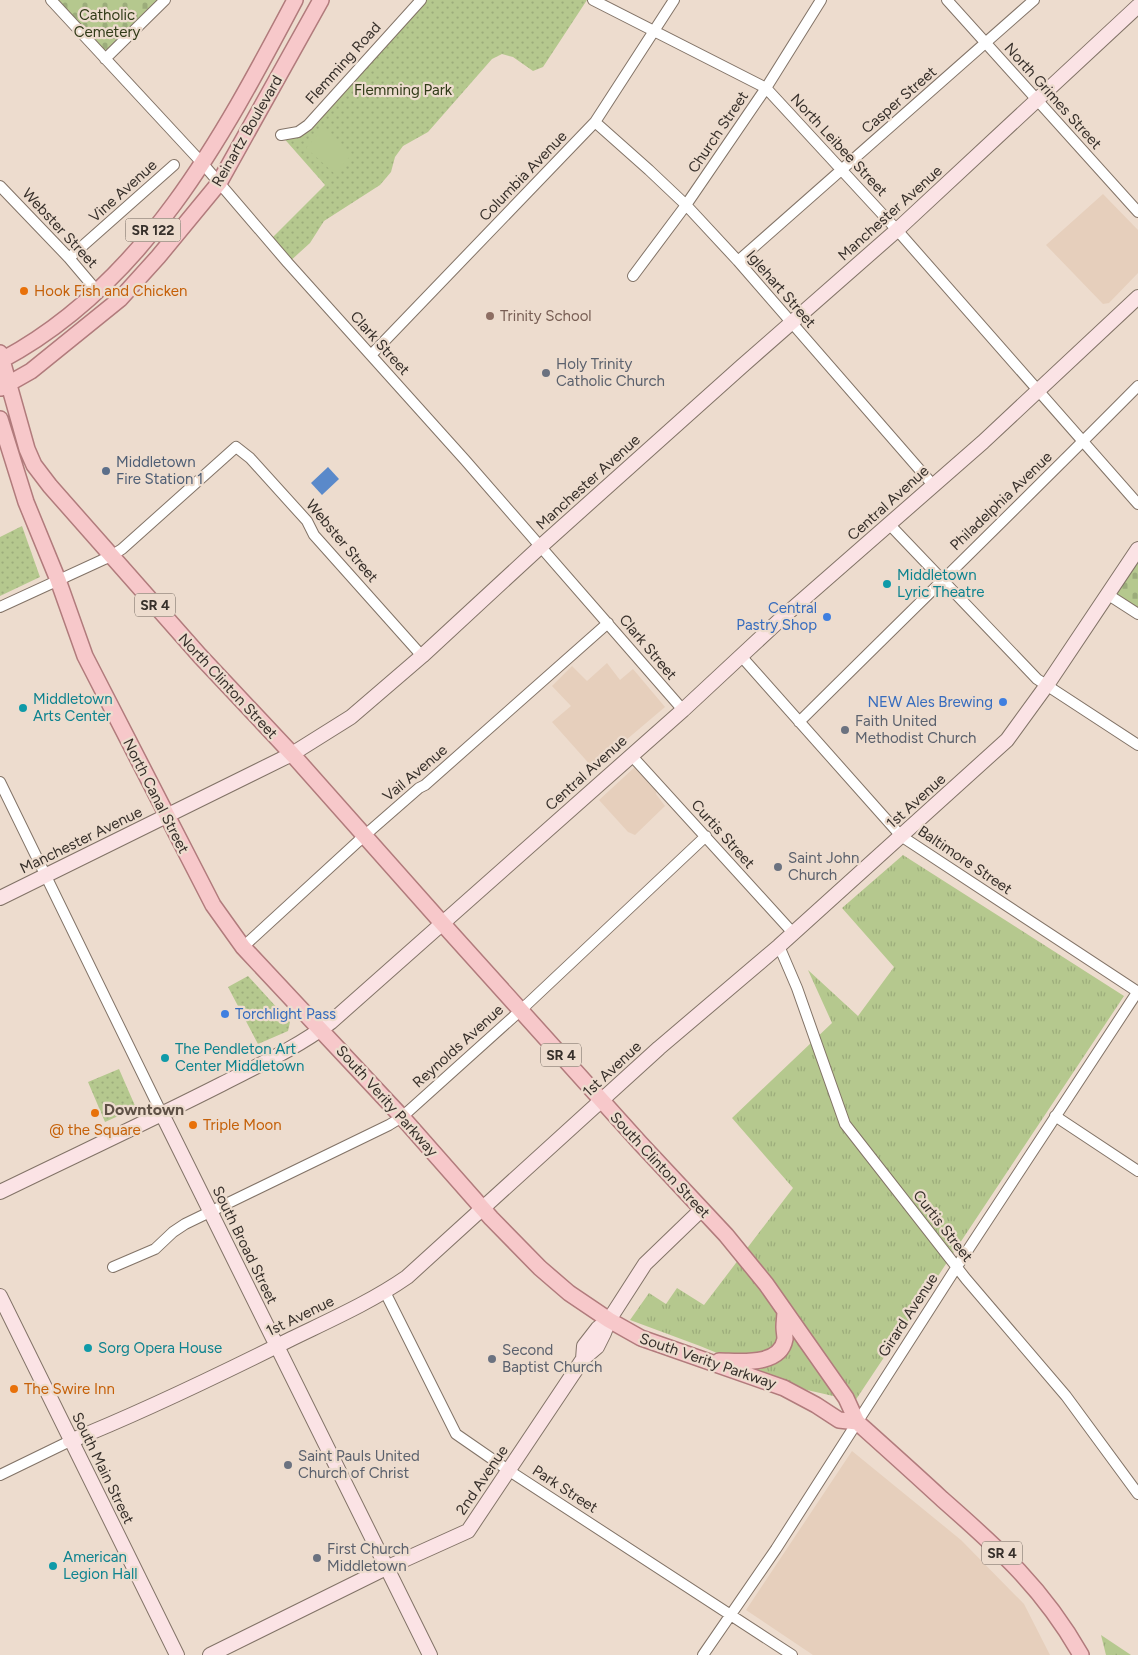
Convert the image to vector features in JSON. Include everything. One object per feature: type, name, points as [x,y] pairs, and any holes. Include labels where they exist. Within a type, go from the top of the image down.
[{"type":"main road","name":"Reinartz Boulevard","points":[[1,358],[40,338],[97,291],[172,209],[203,164],[229,120],[295,0]]},
{"type":"main road","name":"Reinartz Boulevard","points":[[4,386],[31,371],[120,299],[158,257],[219,183],[321,0]]},
{"type":"main road","name":"SR 4","points":[[1,358],[4,386]]},
{"type":"main road","name":"North Clinton Street","points":[[4,386],[34,465],[50,486],[200,656],[292,754],[442,923]]},
{"type":"main road","name":"North Canal Street","points":[[0,419],[26,502],[58,580],[85,656],[213,905],[243,947],[321,1030]]},
{"type":"main road","name":"South Clinton Street","points":[[442,923],[758,1273],[846,1398],[857,1422]]},
{"type":"main road","name":"South Verity Parkway","points":[[321,1030],[402,1117],[491,1218],[540,1268],[569,1293],[609,1320],[641,1338],[784,1388],[816,1405],[838,1420],[857,1422],[1009,1559],[1049,1605],[1081,1655]]},
{"type":"main road","points":[[707,1361],[754,1361],[768,1358],[779,1350],[785,1340],[786,1311]]},
{"type":"street","name":"Clark Street","points":[[52,0],[203,164],[608,623],[682,710]]},
{"type":"street","points":[[105,59],[165,0]]},
{"type":"street","name":"Flemming Road","points":[[281,135],[298,132],[308,125],[420,0]]},
{"type":"street","name":"North Leibee Street","points":[[593,0],[766,88],[897,230],[1138,504]]},
{"type":"street","name":"Columbia Avenue","points":[[371,355],[595,122],[674,0]]},
{"type":"street","name":"Church Street","points":[[632,276],[686,205],[766,88],[821,0]]},
{"type":"street","name":"North Grimes Street","points":[[947,0],[1138,212]]},
{"type":"street","name":"Casper Street","points":[[738,261],[1034,0]]},
{"type":"street","name":"Manchester Avenue","points":[[0,898],[292,754],[351,717],[422,656],[540,547],[897,230],[1138,6]]},
{"type":"street","name":"Iglehart Street","points":[[595,122],[686,205],[738,261],[933,485]]},
{"type":"street","name":"Vine Avenue","points":[[69,258],[174,165]]},
{"type":"street","name":"Webster Street","points":[[0,186],[69,258],[97,291]]},
{"type":"street","name":"Central Avenue","points":[[0,1192],[162,1114],[283,1052],[321,1030],[983,442],[1138,297]]},
{"type":"street","name":"Philadelphia Avenue","points":[[799,722],[1138,386]]},
{"type":"street","name":"Webster Street","points":[[111,556],[122,549],[236,447],[250,458],[307,521],[314,535],[422,656]]},
{"type":"street","points":[[889,524],[1037,680],[1138,745]]},
{"type":"street","name":"1st Avenue","points":[[0,1475],[70,1440],[174,1396],[277,1346],[385,1292],[407,1277],[659,1048],[779,946],[1006,740],[1047,685],[1138,549]]},
{"type":"street","points":[[0,607],[111,556]]},
{"type":"street","points":[[1107,594],[1138,614]]},
{"type":"street","name":"Vail Avenue","points":[[243,947],[364,836],[419,788],[426,785],[608,623]]},
{"type":"street","name":"Baltimore Street","points":[[740,656],[901,836],[1138,992]]},
{"type":"street","name":"Curtis Street","points":[[631,754],[793,933]]},
{"type":"street","name":"South Broad Street","points":[[0,782],[430,1655]]},
{"type":"street","name":"Reynolds Avenue","points":[[113,1267],[155,1249],[178,1228],[402,1117],[521,1010],[706,836]]},
{"type":"street","name":"Curtis Street","points":[[779,946],[797,988],[845,1124],[956,1268],[1066,1396],[1138,1494]]},
{"type":"street","name":"Girard Avenue","points":[[703,1655],[730,1613],[776,1549],[956,1268],[1138,992]]},
{"type":"street","points":[[1055,1116],[1138,1171]]},
{"type":"street","name":"2nd Avenue","points":[[210,1655],[386,1568],[468,1531],[583,1358],[584,1346],[598,1328],[609,1320],[645,1264],[701,1210]]},
{"type":"street","name":"Park Street","points":[[385,1292],[456,1434],[508,1470],[792,1655]]},
{"type":"street","name":"South Main Street","points":[[0,1296],[177,1655]]},
{"type":"shaded area","points":[[1103,194],[1138,230],[1138,273],[1109,303],[1103,304],[1046,245]]},
{"type":"shaded area","points":[[607,663],[620,680],[633,669],[665,707],[593,768],[552,722],[571,706],[552,686],[572,666],[587,681]]},
{"type":"shaded area","points":[[636,766],[657,788],[656,794],[665,806],[635,835],[628,832],[599,800]]},
{"type":"shaded area","points":[[852,1451],[961,1540],[1024,1604],[1050,1655],[813,1655],[746,1610]]},
{"type":"green space","name":"Catholic Cemetery","points":[[51,0],[165,0],[105,59]]},
{"type":"green space","name":"Flemming Park","points":[[421,0],[587,0],[543,67],[533,71],[513,57],[502,54],[492,59],[428,132],[403,146],[395,157],[391,172],[380,185],[324,221],[310,243],[288,263],[269,241],[325,185],[281,135],[298,132]]},
{"type":"green space","points":[[323,128],[352,154],[335,174],[306,148]]},
{"type":"green space","points":[[22,526],[40,577],[0,596],[0,537]]},
{"type":"green space","points":[[1138,549],[1138,614],[1107,594]]},
{"type":"green space","points":[[903,855],[1124,996],[855,1401],[807,1390],[700,1346],[630,1320],[649,1293],[666,1304],[677,1288],[704,1305],[793,1188],[732,1118],[832,1023],[808,970],[858,1016],[894,967],[842,908]]},
{"type":"green space","points":[[248,976],[290,1022],[288,1031],[258,1044],[228,987]]},
{"type":"green space","points":[[119,1069],[136,1108],[105,1122],[88,1082]]},
{"type":"green space","points":[[1101,1635],[1131,1655],[1106,1655]]},
{"type":"water","points":[[328,467],[339,479],[322,495],[311,483]]},
{"type":"place","name":"Hook Fish and Chicken","points":[[24,291]]},
{"type":"place","name":"Trinity School","points":[[490,316]]},
{"type":"place","name":"Holy Trinity Catholic Church","points":[[546,373]]},
{"type":"place","name":"Middletown Fire Station 1","points":[[106,471]]},
{"type":"place","name":"Middletown Lyric Theatre","points":[[887,584]]},
{"type":"place","name":"Central Pastry Shop","points":[[827,617]]},
{"type":"place","name":"NEW Ales Brewing","points":[[1003,702]]},
{"type":"place","name":"Middletown Arts Center","points":[[23,708]]},
{"type":"place","name":"Faith United Methodist Church","points":[[845,730]]},
{"type":"place","name":"Saint John Church","points":[[778,867]]},
{"type":"place","name":"Torchlight Pass","points":[[225,1014]]},
{"type":"place","name":"The Pendleton Art Center Middletown","points":[[165,1058]]},
{"type":"place","name":"@ the Square","points":[[95,1113]]},
{"type":"place","name":"Triple Moon","points":[[193,1125]]},
{"type":"place","name":"Sorg Opera House","points":[[88,1348]]},
{"type":"place","name":"Second Baptist Church","points":[[492,1359]]},
{"type":"place","name":"The Swire Inn","points":[[14,1389]]},
{"type":"place","name":"Saint Pauls United Church of Christ","points":[[288,1465]]},
{"type":"place","name":"First Church Middletown","points":[[317,1558]]},
{"type":"place","name":"American Legion Hall","points":[[53,1566]]},
{"type":"district","name":"Downtown","points":[[144,1109]]}]
